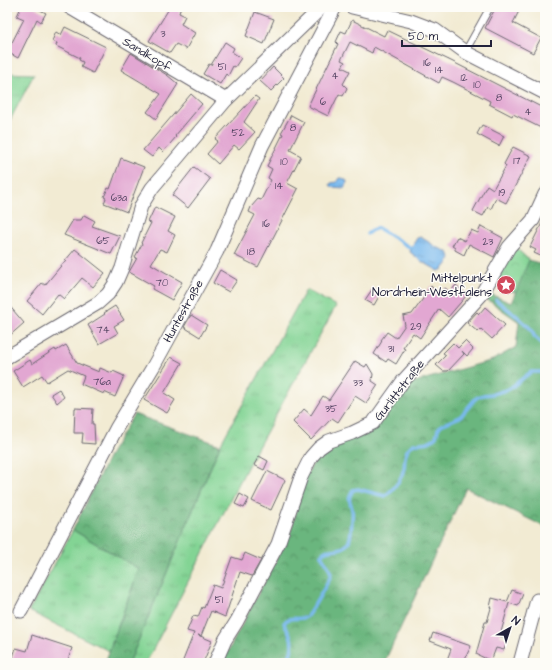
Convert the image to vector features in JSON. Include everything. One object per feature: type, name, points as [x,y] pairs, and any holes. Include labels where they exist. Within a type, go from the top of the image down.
[{"type":"street","name":"Sandkopf","points":[[69,7],[226,100]]},
{"type":"street","points":[[7,357],[98,304],[108,294],[116,282],[122,268],[141,206],[152,188],[226,100],[322,7]]},
{"type":"street","name":"Huntestraße","points":[[21,611],[116,427],[153,367],[217,251],[262,146],[335,7]]},
{"type":"street","points":[[352,7],[411,21],[434,30],[465,52],[545,93]]},
{"type":"street","name":"Gurlittstraße","points":[[215,663],[225,640],[237,621],[278,544],[301,477],[311,457],[319,448],[329,441],[352,433],[373,423],[403,381],[481,295],[509,247],[532,220],[545,194]]},
{"type":"street","points":[[520,663],[537,600]]},
{"type":"lane","points":[[465,52],[490,7]]},
{"type":"green space","points":[[7,73],[34,74],[7,126]]},
{"type":"green space","points":[[516,248],[529,260],[516,292],[505,290],[494,284],[512,250]]},
{"type":"green space","points":[[529,260],[545,265],[545,527],[466,488],[384,663],[222,663],[291,531],[304,478],[322,450],[375,426],[404,385],[493,360],[516,347],[519,322],[484,297],[488,293],[511,303]]},
{"type":"green space","points":[[306,290],[336,306],[252,458],[146,663],[129,663],[220,445]]},
{"type":"green space","points":[[134,414],[220,445],[129,663],[105,663],[139,569],[73,530],[111,452]]},
{"type":"green space","points":[[73,530],[139,569],[109,651],[29,611]]},
{"type":"water","points":[[340,178],[347,181],[345,188],[332,187],[330,185],[331,183],[337,182]]},
{"type":"water","points":[[421,237],[436,247],[448,252],[451,259],[443,269],[439,271],[421,261],[410,252],[417,238]]},
{"type":"building","points":[[21,7],[34,7],[46,13],[41,22],[37,19],[18,58],[7,52],[24,19],[17,16]]},
{"type":"building","points":[[170,7],[181,7],[179,13],[185,16],[181,24],[195,33],[186,49],[176,44],[170,53],[149,41]]},
{"type":"building","points":[[496,7],[521,7],[513,23],[541,38],[533,53],[485,28]]},
{"type":"building","points":[[255,12],[274,19],[264,44],[246,36]]},
{"type":"building","points":[[352,20],[384,36],[387,30],[545,109],[545,130],[513,114],[512,116],[489,104],[490,101],[442,77],[439,83],[374,47],[372,53],[350,42],[341,60],[345,62],[342,67],[350,71],[343,84],[347,88],[343,96],[339,94],[328,116],[308,106],[338,44],[336,42],[341,31],[346,33]]},
{"type":"building","points":[[65,27],[106,47],[93,73],[81,67],[83,62],[79,60],[80,58],[56,46],[57,43],[52,41],[56,32],[61,35]]},
{"type":"building","points":[[225,42],[234,48],[232,52],[241,58],[235,67],[233,66],[228,76],[226,74],[220,84],[203,74],[209,64],[211,65]]},
{"type":"building","points":[[131,53],[167,75],[178,84],[156,119],[147,112],[161,94],[121,70]]},
{"type":"building","points":[[273,67],[284,78],[271,91],[260,81]]},
{"type":"building","points":[[191,94],[202,104],[163,152],[159,148],[152,157],[143,150]]},
{"type":"building","points":[[255,96],[259,99],[244,122],[255,132],[239,149],[234,145],[218,164],[207,154],[218,141],[215,139]]},
{"type":"building","points":[[291,115],[304,122],[290,150],[301,156],[287,183],[298,189],[258,267],[234,255],[255,215],[249,212],[251,207],[258,199],[261,200],[271,180],[268,178],[272,169],[267,166],[283,134],[281,133]]},
{"type":"building","points":[[482,125],[504,136],[499,146],[477,134]]},
{"type":"building","points":[[513,147],[531,156],[506,203],[496,198],[491,209],[488,207],[483,216],[473,211],[487,185],[493,189],[506,166],[504,164]]},
{"type":"building","points":[[121,158],[144,167],[127,212],[104,203],[106,198],[104,197],[108,188],[110,189]]},
{"type":"building","points":[[194,167],[210,179],[188,208],[172,195]]},
{"type":"building","points":[[155,207],[175,217],[168,231],[175,235],[167,252],[160,249],[151,264],[182,282],[172,300],[152,289],[154,286],[129,272],[137,258],[135,257],[151,223],[148,222]]},
{"type":"building","points":[[84,215],[95,221],[92,226],[120,236],[111,254],[64,235],[73,220],[81,220]]},
{"type":"building","points":[[545,217],[545,258],[534,253],[536,250],[530,247]]},
{"type":"building","points":[[481,226],[503,238],[494,257],[469,244],[464,255],[455,250],[452,246],[457,237],[465,241],[471,230],[478,233]]},
{"type":"building","points":[[75,249],[105,273],[93,287],[82,278],[64,299],[58,294],[42,314],[27,301],[42,283],[45,285]]},
{"type":"building","points":[[220,270],[237,280],[229,292],[213,283]]},
{"type":"building","points":[[456,285],[467,295],[448,317],[439,309],[420,338],[413,333],[403,348],[405,349],[396,364],[388,359],[386,362],[374,354],[387,332],[396,338],[405,325],[403,316],[412,314],[431,286],[439,294],[445,288],[450,292]]},
{"type":"building","points":[[373,288],[381,293],[374,305],[365,300]]},
{"type":"building","points":[[7,303],[24,323],[7,338]]},
{"type":"building","points":[[115,306],[124,320],[114,326],[118,333],[99,344],[88,325]]},
{"type":"building","points":[[485,307],[505,325],[492,339],[481,329],[478,332],[467,323],[477,312],[479,314]]},
{"type":"building","points":[[191,315],[207,325],[200,337],[184,327]]},
{"type":"building","points":[[465,341],[473,349],[467,356],[462,351],[464,354],[448,371],[443,371],[436,365],[446,355],[443,353],[453,343],[458,348]]},
{"type":"building","points":[[66,345],[77,363],[99,372],[100,368],[112,373],[113,371],[124,376],[115,397],[81,384],[84,376],[68,369],[47,382],[42,375],[23,387],[13,371],[30,360],[32,364],[55,349],[56,351]]},
{"type":"building","points":[[171,357],[182,363],[164,393],[175,400],[167,413],[144,400]]},
{"type":"building","points":[[355,361],[365,367],[367,364],[373,374],[372,381],[378,385],[366,403],[355,396],[338,422],[332,418],[311,440],[293,422],[304,409],[311,415],[323,396],[329,400]]},
{"type":"building","points":[[59,389],[64,397],[57,403],[51,394]]},
{"type":"building","points":[[75,408],[93,409],[92,424],[94,424],[95,444],[82,443],[83,433],[74,433]]},
{"type":"building","points":[[259,456],[268,461],[264,470],[254,465]]},
{"type":"building","points":[[267,471],[285,480],[271,510],[252,501]]},
{"type":"building","points":[[240,494],[249,499],[244,508],[235,504]]},
{"type":"building","points":[[245,553],[261,560],[252,576],[240,572],[225,617],[211,611],[201,636],[198,635],[212,641],[203,663],[182,663],[194,633],[187,631],[193,616],[198,617],[202,607],[204,608],[213,585],[221,588],[232,557],[242,560]]},
{"type":"building","points":[[512,590],[523,594],[518,606],[509,603],[500,636],[508,638],[504,650],[496,648],[491,661],[476,654],[485,622],[487,622],[491,608],[492,598],[507,602]]},
{"type":"building","points":[[433,633],[471,646],[463,663],[454,663],[447,660],[451,649],[430,641]]},
{"type":"building","points":[[32,635],[72,648],[67,663],[11,663],[16,648],[27,651]]},
{"type":"waterway","points":[[367,234],[378,228],[411,248]]},
{"type":"waterway","points":[[496,300],[532,330],[534,336],[545,346]]},
{"type":"waterway","points":[[284,663],[292,649],[291,636],[284,623],[288,619],[303,618],[308,615],[324,589],[331,574],[321,555],[327,551],[343,548],[349,541],[352,516],[349,499],[353,490],[358,489],[385,496],[399,480],[404,468],[406,454],[410,446],[428,442],[436,437],[438,429],[441,425],[460,417],[476,398],[509,389],[531,372],[545,372]]},
{"type":"place","name":"Mittelpunkt Nordrhein-Westfalens","points":[[506,285]]}]
